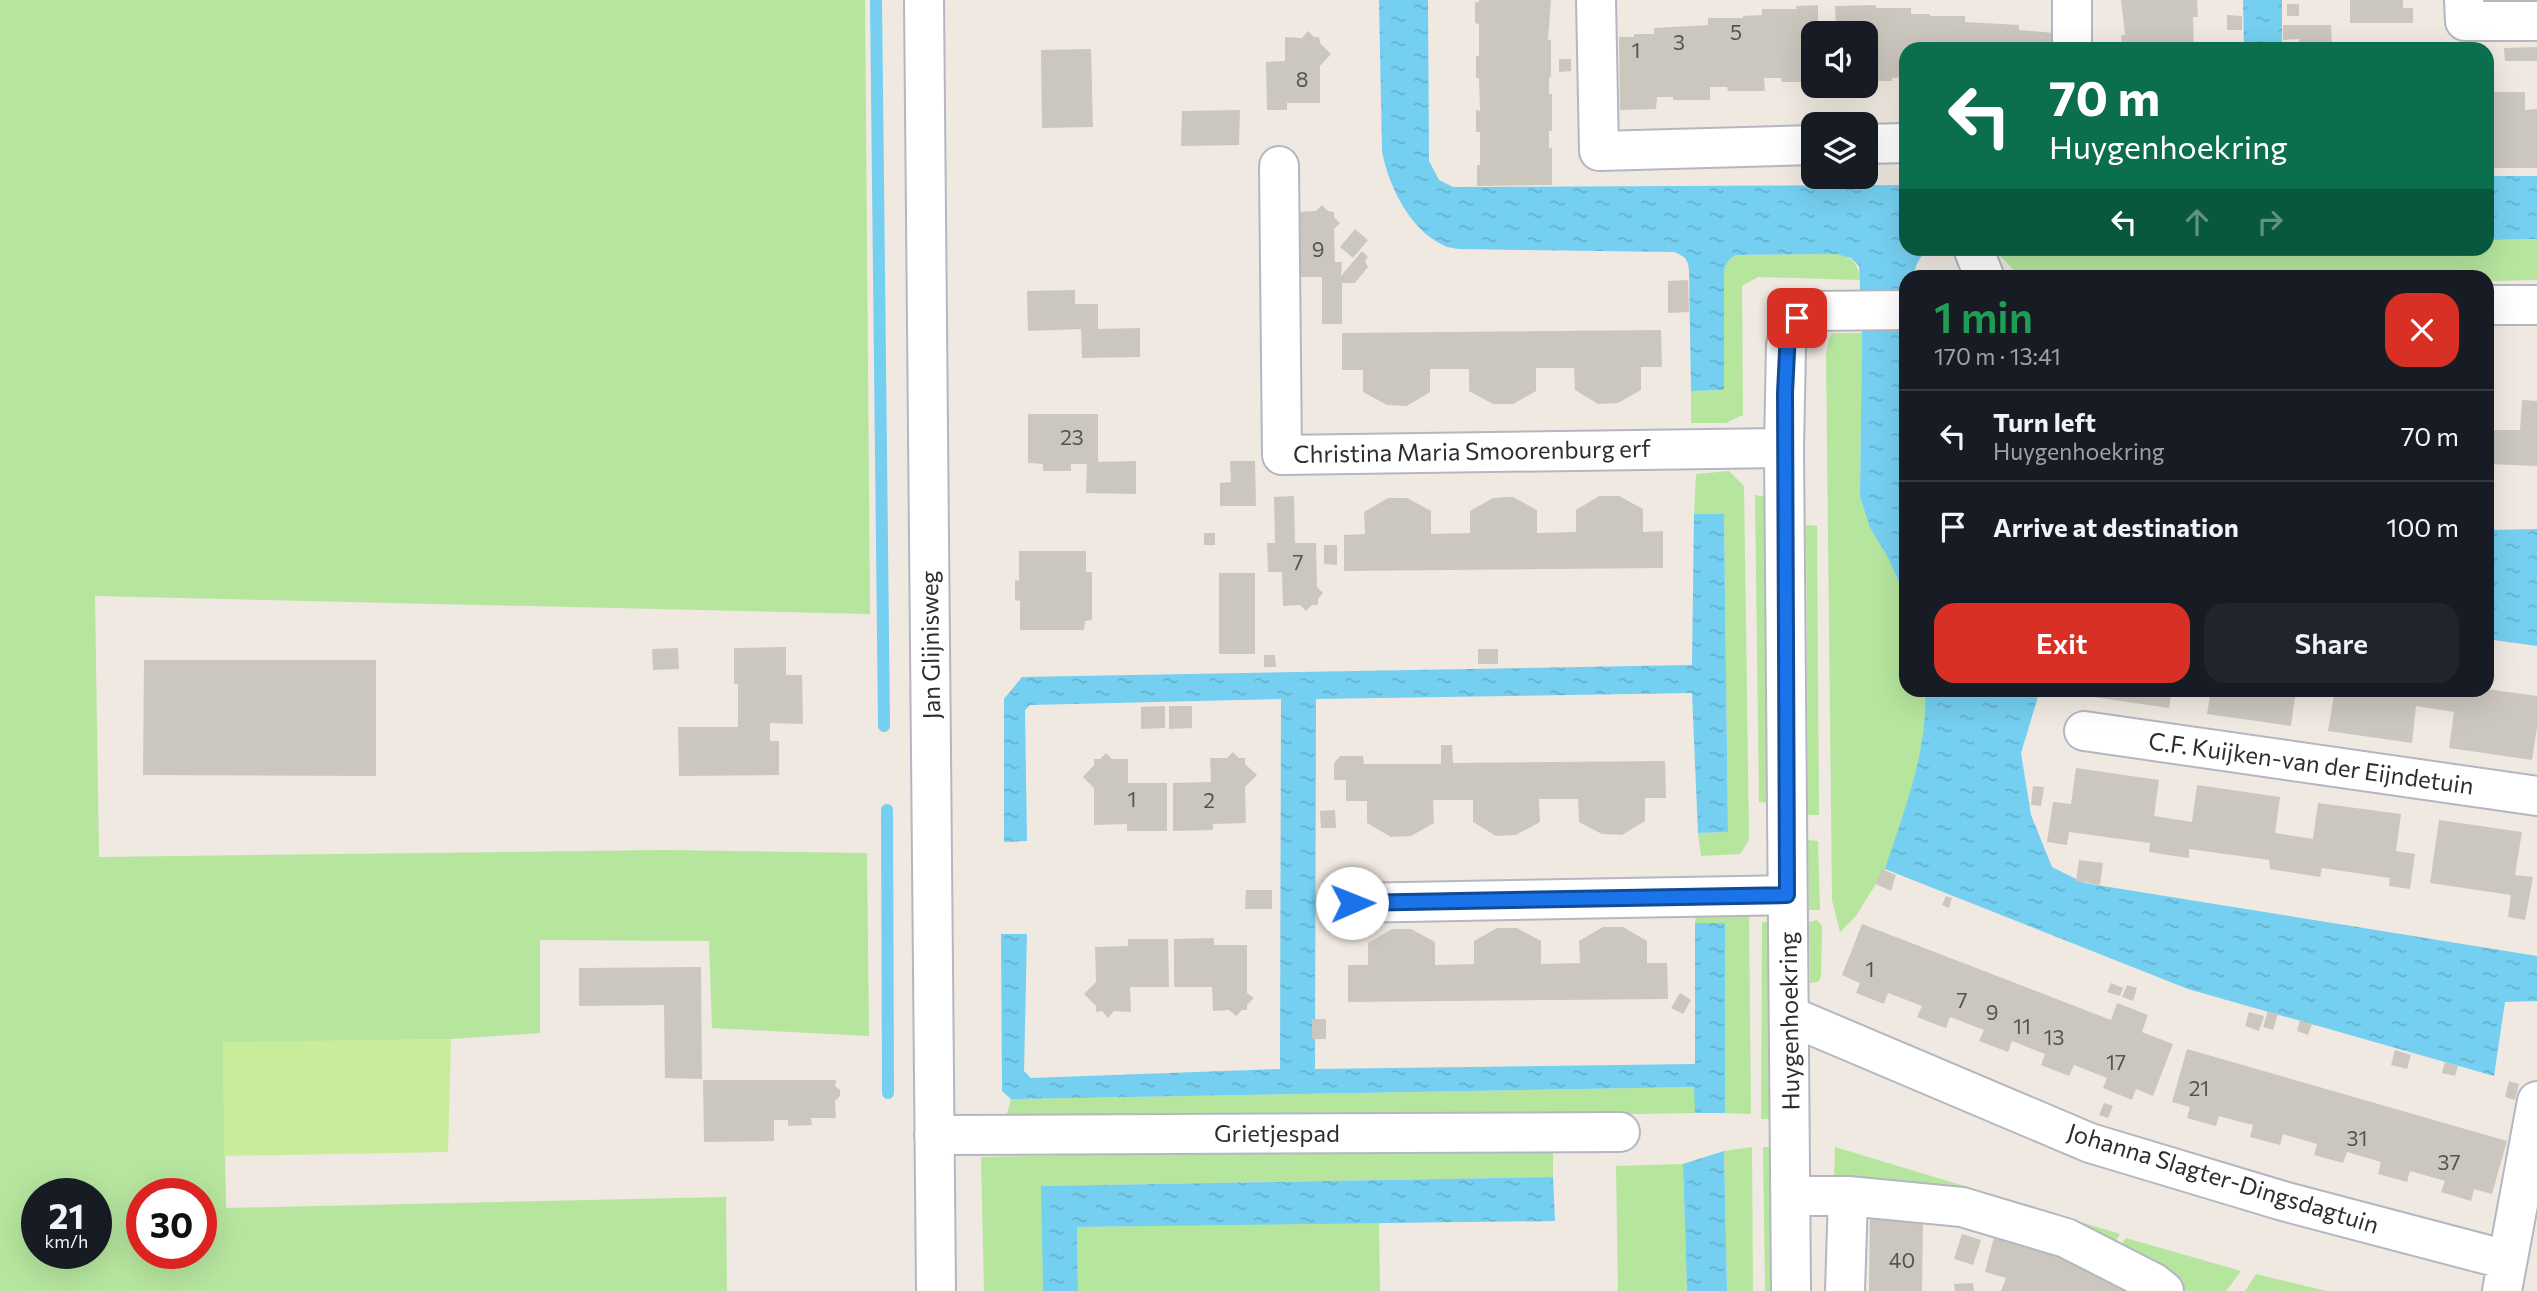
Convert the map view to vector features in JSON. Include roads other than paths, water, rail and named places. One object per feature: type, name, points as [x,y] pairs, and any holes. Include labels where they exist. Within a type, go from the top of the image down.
[{"type":"street","name":"Jan Glijnisweg","points":[[924,0],[936,1291]]},
{"type":"street","points":[[1596,0],[1600,151],[1801,145]]},
{"type":"street","points":[[2072,0],[2072,42]]},
{"type":"street","points":[[2464,0],[2465,21],[2537,21]]},
{"type":"street","points":[[1878,144],[1899,143]]},
{"type":"street","name":"Christina Maria Smoorenburg erf","points":[[1279,166],[1282,455],[1784,448]]},
{"type":"street","points":[[2494,305],[2537,305]]},
{"type":"street","name":"Huygenhoekring","points":[[1791,1291],[1784,448],[1788,331],[1797,318],[1811,311],[1899,310]]},
{"type":"street","name":"C.F. Kuijken-van der Eijndetuin","points":[[2084,731],[2537,796]]},
{"type":"street","points":[[1352,903],[1787,895]]},
{"type":"street","name":"Johanna Slagter-Dingsdagtuin","points":[[1790,1016],[2090,1143],[2283,1201],[2505,1276]]},
{"type":"street","points":[[2505,1276],[2537,1101]]},
{"type":"street","name":"Grietjespad","points":[[934,1135],[1620,1132]]},
{"type":"street","points":[[1791,1196],[1848,1196],[1962,1207],[2066,1238],[2154,1283],[2164,1291]]},
{"type":"street","points":[[1845,1291],[1848,1196]]},
{"type":"water","points":[[1379,0],[1428,0],[1429,161],[1439,180],[1453,187],[1801,185],[1801,189],[1878,189],[1878,185],[1899,185],[1899,256],[1922,256],[1915,270],[1899,270],[1899,582],[1870,528],[1860,497],[1862,333],[1859,266],[1851,258],[1836,254],[1736,255],[1731,258],[1724,272],[1724,390],[1691,391],[1689,270],[1683,256],[1674,252],[1459,249],[1445,246],[1420,229],[1411,218],[1395,192],[1382,151]]},
{"type":"water","points":[[2243,0],[2282,0],[2282,42],[2244,42]]},
{"type":"water","points":[[2494,176],[2537,176],[2537,239],[2494,240]]},
{"type":"water","points":[[1694,514],[1724,514],[1728,832],[1698,833],[1692,693],[1316,699],[1315,1069],[1695,1064],[1695,923],[1725,923],[1725,1113],[1695,1113],[1694,1087],[1011,1099],[1002,1091],[1001,934],[1027,934],[1024,1071],[1031,1078],[1280,1069],[1281,699],[1030,705],[1025,710],[1027,841],[1004,842],[1004,699],[1022,677],[1692,665]]},
{"type":"water","points":[[2537,529],[2537,646],[2494,640],[2494,530]]},
{"type":"water","points":[[1925,697],[2038,697],[2021,753],[2031,815],[2052,867],[2084,883],[2537,956],[2537,1001],[2505,1002],[2494,1076],[2188,989],[1885,869],[1919,759]]},
{"type":"water","points":[[1724,1151],[1727,1291],[1687,1291],[1683,1164]]},
{"type":"water","points":[[1553,1177],[1555,1221],[1077,1227],[1078,1291],[1043,1291],[1041,1186]]},
{"type":"waterway","points":[[876,0],[884,726]]},
{"type":"waterway","points":[[887,810],[888,1093]]}]
